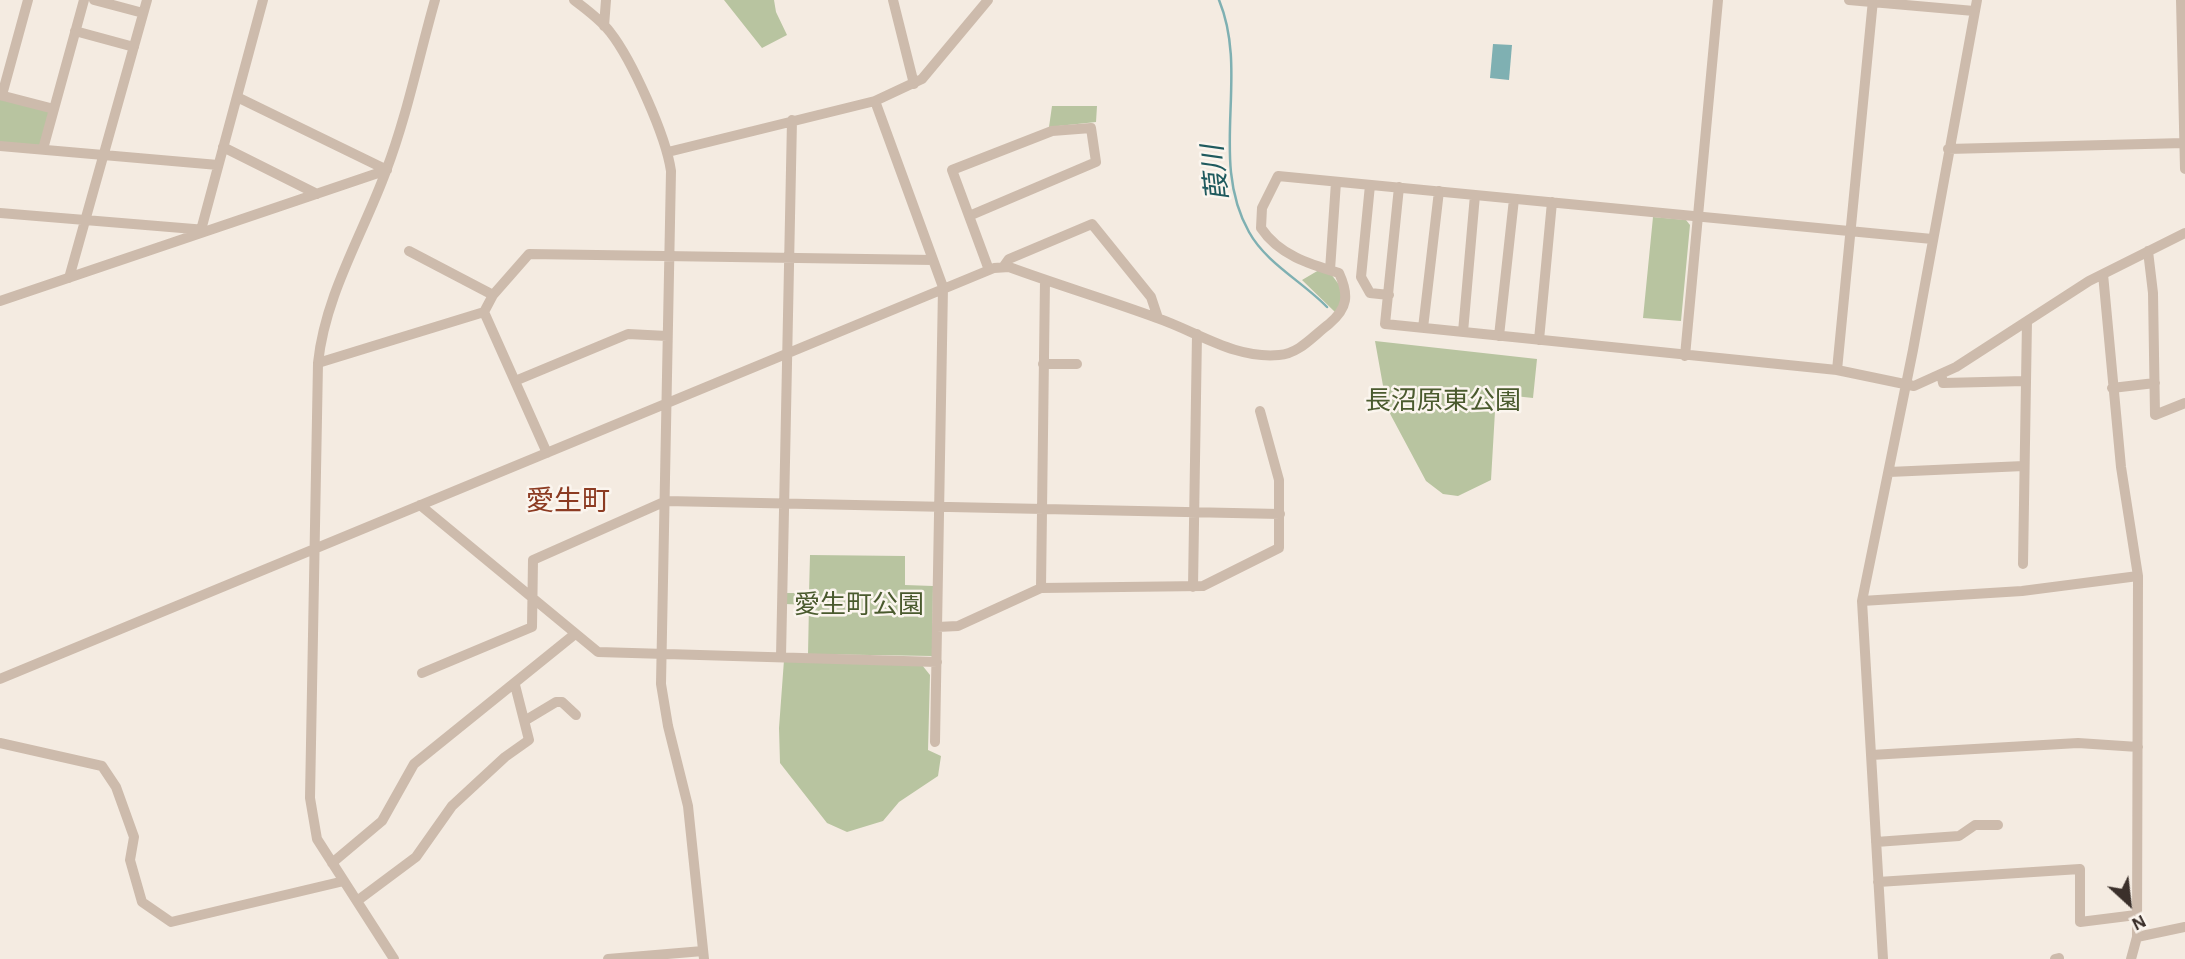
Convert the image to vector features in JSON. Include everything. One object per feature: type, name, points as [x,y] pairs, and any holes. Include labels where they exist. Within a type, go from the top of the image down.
[{"type":"street","points":[[28,0],[1,95],[54,109]]},
{"type":"street","points":[[43,149],[84,0]]},
{"type":"street","points":[[93,0],[143,13]]},
{"type":"street","points":[[69,278],[106,155],[147,0]]},
{"type":"street","points":[[206,230],[218,165],[263,0]]},
{"type":"street","points":[[394,959],[317,839],[310,797],[318,363],[320,338],[346,263],[387,170],[435,0]]},
{"type":"street","points":[[574,0],[604,26],[626,58],[668,152],[669,255],[662,654],[665,710],[688,806],[704,955],[608,959]]},
{"type":"street","points":[[604,26],[606,0]]},
{"type":"street","points":[[893,0],[914,84]]},
{"type":"street","points":[[668,152],[875,101],[914,84],[922,79],[988,0]]},
{"type":"street","points":[[1685,356],[1718,0]]},
{"type":"street","points":[[1849,0],[1975,5],[1906,385],[1863,601],[1883,959]]},
{"type":"street","points":[[2181,0],[2185,169]]},
{"type":"street","points":[[1837,370],[1848,232],[1873,1]]},
{"type":"street","points":[[75,31],[134,47]]},
{"type":"street","points":[[237,97],[387,170]]},
{"type":"street","points":[[875,101],[943,288],[935,742]]},
{"type":"street","points":[[781,657],[792,120]]},
{"type":"street","points":[[969,216],[1096,162],[1091,128],[1052,131],[952,170],[969,216],[989,270]]},
{"type":"street","points":[[1948,149],[2184,143]]},
{"type":"street","points":[[0,146],[218,165]]},
{"type":"street","points":[[223,147],[317,194]]},
{"type":"street","points":[[0,301],[387,170]]},
{"type":"street","points":[[0,679],[787,352],[1004,266],[1158,318],[1226,348],[1267,355],[1295,351],[1334,320],[1346,303],[1346,289],[1339,273],[1309,265],[1281,249],[1261,229],[1262,208],[1278,176],[1932,239]]},
{"type":"street","points":[[1329,271],[1336,182]]},
{"type":"street","points":[[1370,185],[1361,277],[1370,293],[1388,295]]},
{"type":"street","points":[[1399,187],[1385,324],[1837,370],[1906,385],[1927,382],[2103,274],[2185,233]]},
{"type":"street","points":[[1423,328],[1439,191]]},
{"type":"street","points":[[1464,332],[1475,195]]},
{"type":"street","points":[[1499,336],[1514,199]]},
{"type":"street","points":[[1539,340],[1552,202]]},
{"type":"street","points":[[0,214],[206,230]]},
{"type":"street","points":[[1004,266],[1009,258],[1093,223],[1151,297],[1158,318]]},
{"type":"street","points":[[409,251],[494,295]]},
{"type":"street","points":[[2148,251],[2153,293],[2155,415],[2185,403]]},
{"type":"street","points":[[318,363],[484,312],[494,295],[529,254],[933,260]]},
{"type":"street","points":[[2103,274],[2112,388],[2138,576],[2137,937],[2131,959]]},
{"type":"street","points":[[1041,588],[1045,280]]},
{"type":"street","points":[[484,312],[547,453]]},
{"type":"street","points":[[2022,564],[2027,321]]},
{"type":"street","points":[[515,381],[628,334],[667,336]]},
{"type":"street","points":[[1194,587],[1197,334]]},
{"type":"street","points":[[1043,364],[1077,364]]},
{"type":"street","points":[[1941,374],[1943,383],[2025,381]]},
{"type":"street","points":[[2112,388],[2155,383]]},
{"type":"street","points":[[937,626],[958,626],[1041,588],[1194,587],[1279,548],[1279,480],[1260,411]]},
{"type":"street","points":[[1889,472],[2024,466]]},
{"type":"street","points":[[422,673],[532,627],[533,560],[666,501],[1280,514]]},
{"type":"street","points":[[419,505],[598,652],[937,662]]},
{"type":"street","points":[[1863,601],[2022,591],[2138,576]]},
{"type":"street","points":[[332,863],[382,821],[414,764],[575,634]]},
{"type":"street","points":[[357,901],[416,857],[452,806],[505,757],[529,740],[515,685]]},
{"type":"street","points":[[526,720],[556,702],[562,702],[576,715]]},
{"type":"street","points":[[0,743],[102,766],[116,787],[134,836],[130,860],[142,902],[171,922],[344,881]]},
{"type":"street","points":[[1871,755],[2078,743],[2138,747]]},
{"type":"street","points":[[1876,842],[1959,836],[1975,825],[1998,825]]},
{"type":"street","points":[[1878,883],[2080,869],[2080,922],[2136,915]]},
{"type":"street","points":[[2137,937],[2185,927]]},
{"type":"green space","points":[[724,0],[774,0],[776,12],[787,35],[762,48]]},
{"type":"green space","points":[[0,99],[50,112],[40,145],[0,144]]},
{"type":"green space","points":[[1052,106],[1097,106],[1096,122],[1049,127]]},
{"type":"green space","points":[[1653,217],[1686,220],[1690,225],[1681,321],[1643,318]]},
{"type":"green space","points":[[1319,270],[1331,274],[1343,290],[1342,303],[1336,313],[1302,280]]},
{"type":"green space","name":"長沼原東公園","points":[[1375,341],[1537,359],[1533,398],[1496,394],[1491,480],[1458,496],[1443,494],[1426,481],[1387,408]]},
{"type":"green space","name":"愛生町公園","points":[[810,555],[905,556],[905,585],[933,586],[932,656],[808,654],[809,605],[785,604],[785,593],[809,593]]},
{"type":"green space","points":[[784,660],[922,665],[930,675],[928,750],[941,756],[938,776],[899,802],[883,821],[847,832],[827,823],[780,763],[779,728]]},
{"type":"water","points":[[1493,44],[1512,45],[1509,80],[1490,78]]},
{"type":"waterway","name":"葭川","points":[[1219,0],[1228,29],[1231,58],[1231,176],[1237,204],[1256,243],[1275,263],[1327,307]]},
{"type":"district","name":"愛生町","points":[[568,502]]}]
